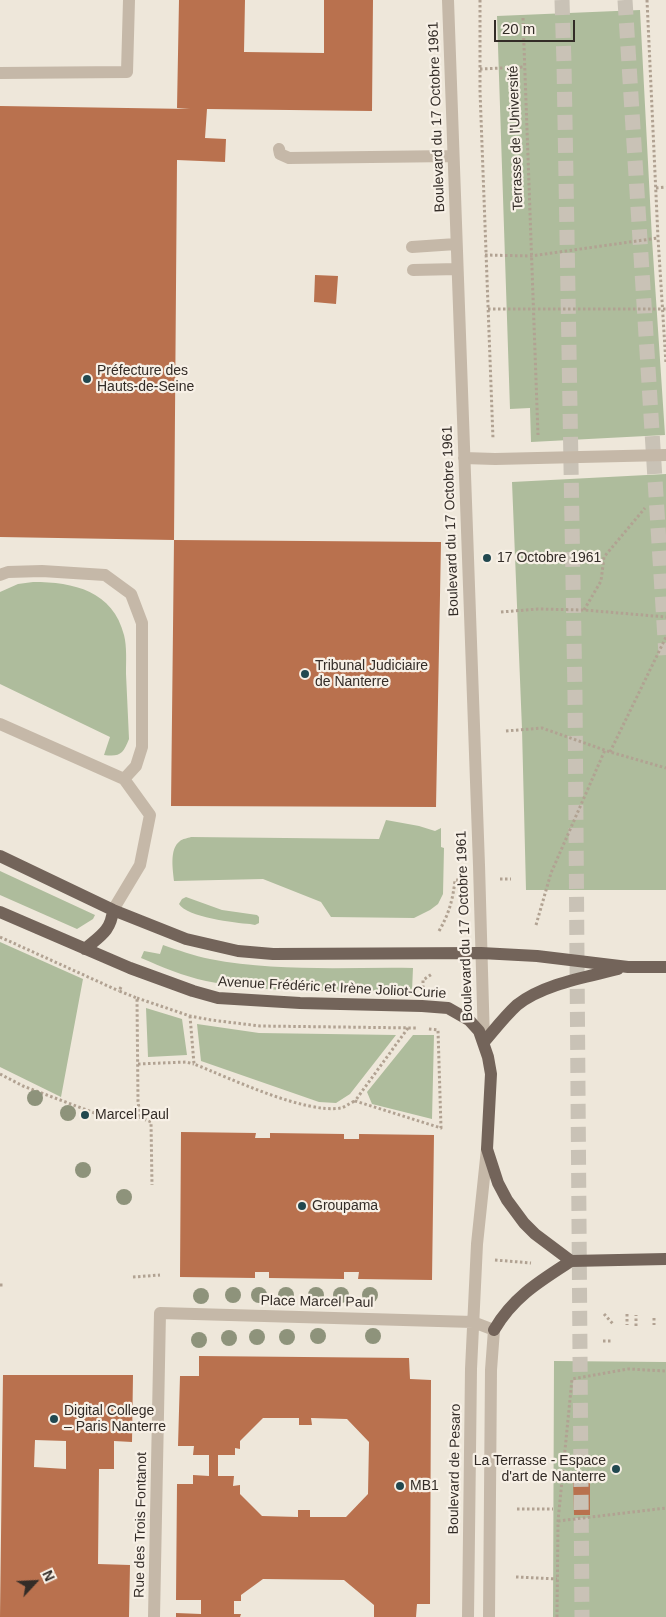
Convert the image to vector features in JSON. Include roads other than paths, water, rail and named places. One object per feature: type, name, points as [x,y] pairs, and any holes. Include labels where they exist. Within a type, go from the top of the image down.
[{"type":"main road","points":[[0,856],[113,910],[186,940],[238,951],[273,954],[481,953],[537,956],[628,967],[666,967]]},
{"type":"main road","points":[[85,949],[108,928],[112,921],[113,910]]},
{"type":"main road","name":"Avenue Frédéric et Irène Joliot-Curie","points":[[0,912],[130,968],[218,998],[448,1008],[469,1020],[479,1031],[484,1042]]},
{"type":"main road","points":[[571,1261],[534,1234],[507,1200],[498,1183],[487,1149],[491,1074],[484,1042],[519,1004],[539,992],[587,976],[628,967]]},
{"type":"main road","points":[[494,1330],[505,1312],[516,1300],[571,1261],[666,1259]]},
{"type":"street","points":[[0,73],[128,72],[128,0]]},
{"type":"street","name":"Boulevard du 17 Octobre 1961","points":[[448,0],[484,1042]]},
{"type":"street","points":[[279,149],[280,154],[289,158],[453,156]]},
{"type":"street","points":[[412,248],[456,244]]},
{"type":"street","points":[[413,270],[458,269]]},
{"type":"street","points":[[464,458],[666,455]]},
{"type":"street","points":[[0,575],[8,572],[42,570],[105,575],[131,594],[142,623],[142,747],[136,766],[124,778]]},
{"type":"street","points":[[0,724],[124,778],[150,815],[140,865],[113,910]]},
{"type":"street","name":"Boulevard de Pesaro","points":[[468,1617],[473,1322],[477,1244],[487,1149]]},
{"type":"street","name":"Place Marcel Paul","points":[[160,1313],[473,1322]]},
{"type":"street","name":"Rue des Trois Fontanot","points":[[154,1617],[160,1313]]},
{"type":"street","points":[[473,1322],[494,1330],[491,1377],[489,1617]]},
{"type":"tunnel","points":[[562,0],[575,695],[582,1617]]},
{"type":"tunnel","points":[[625,0],[666,655]]},
{"type":"place","name":"Préfecture des Hauts-de-Seine","points":[[87,379]]},
{"type":"place","name":"17 Octobre 1961","points":[[487,558]]},
{"type":"place","name":"Tribunal Judiciaire de Nanterre","points":[[305,674]]},
{"type":"place","name":"Marcel Paul","points":[[85,1115]]},
{"type":"place","name":"Groupama","points":[[302,1206]]},
{"type":"place","name":"Digital College – Paris Nanterre","points":[[54,1419]]},
{"type":"place","name":"La Terrasse - Espace d'art de Nanterre","points":[[616,1469]]},
{"type":"place","name":"MB1","points":[[400,1486]]}]
